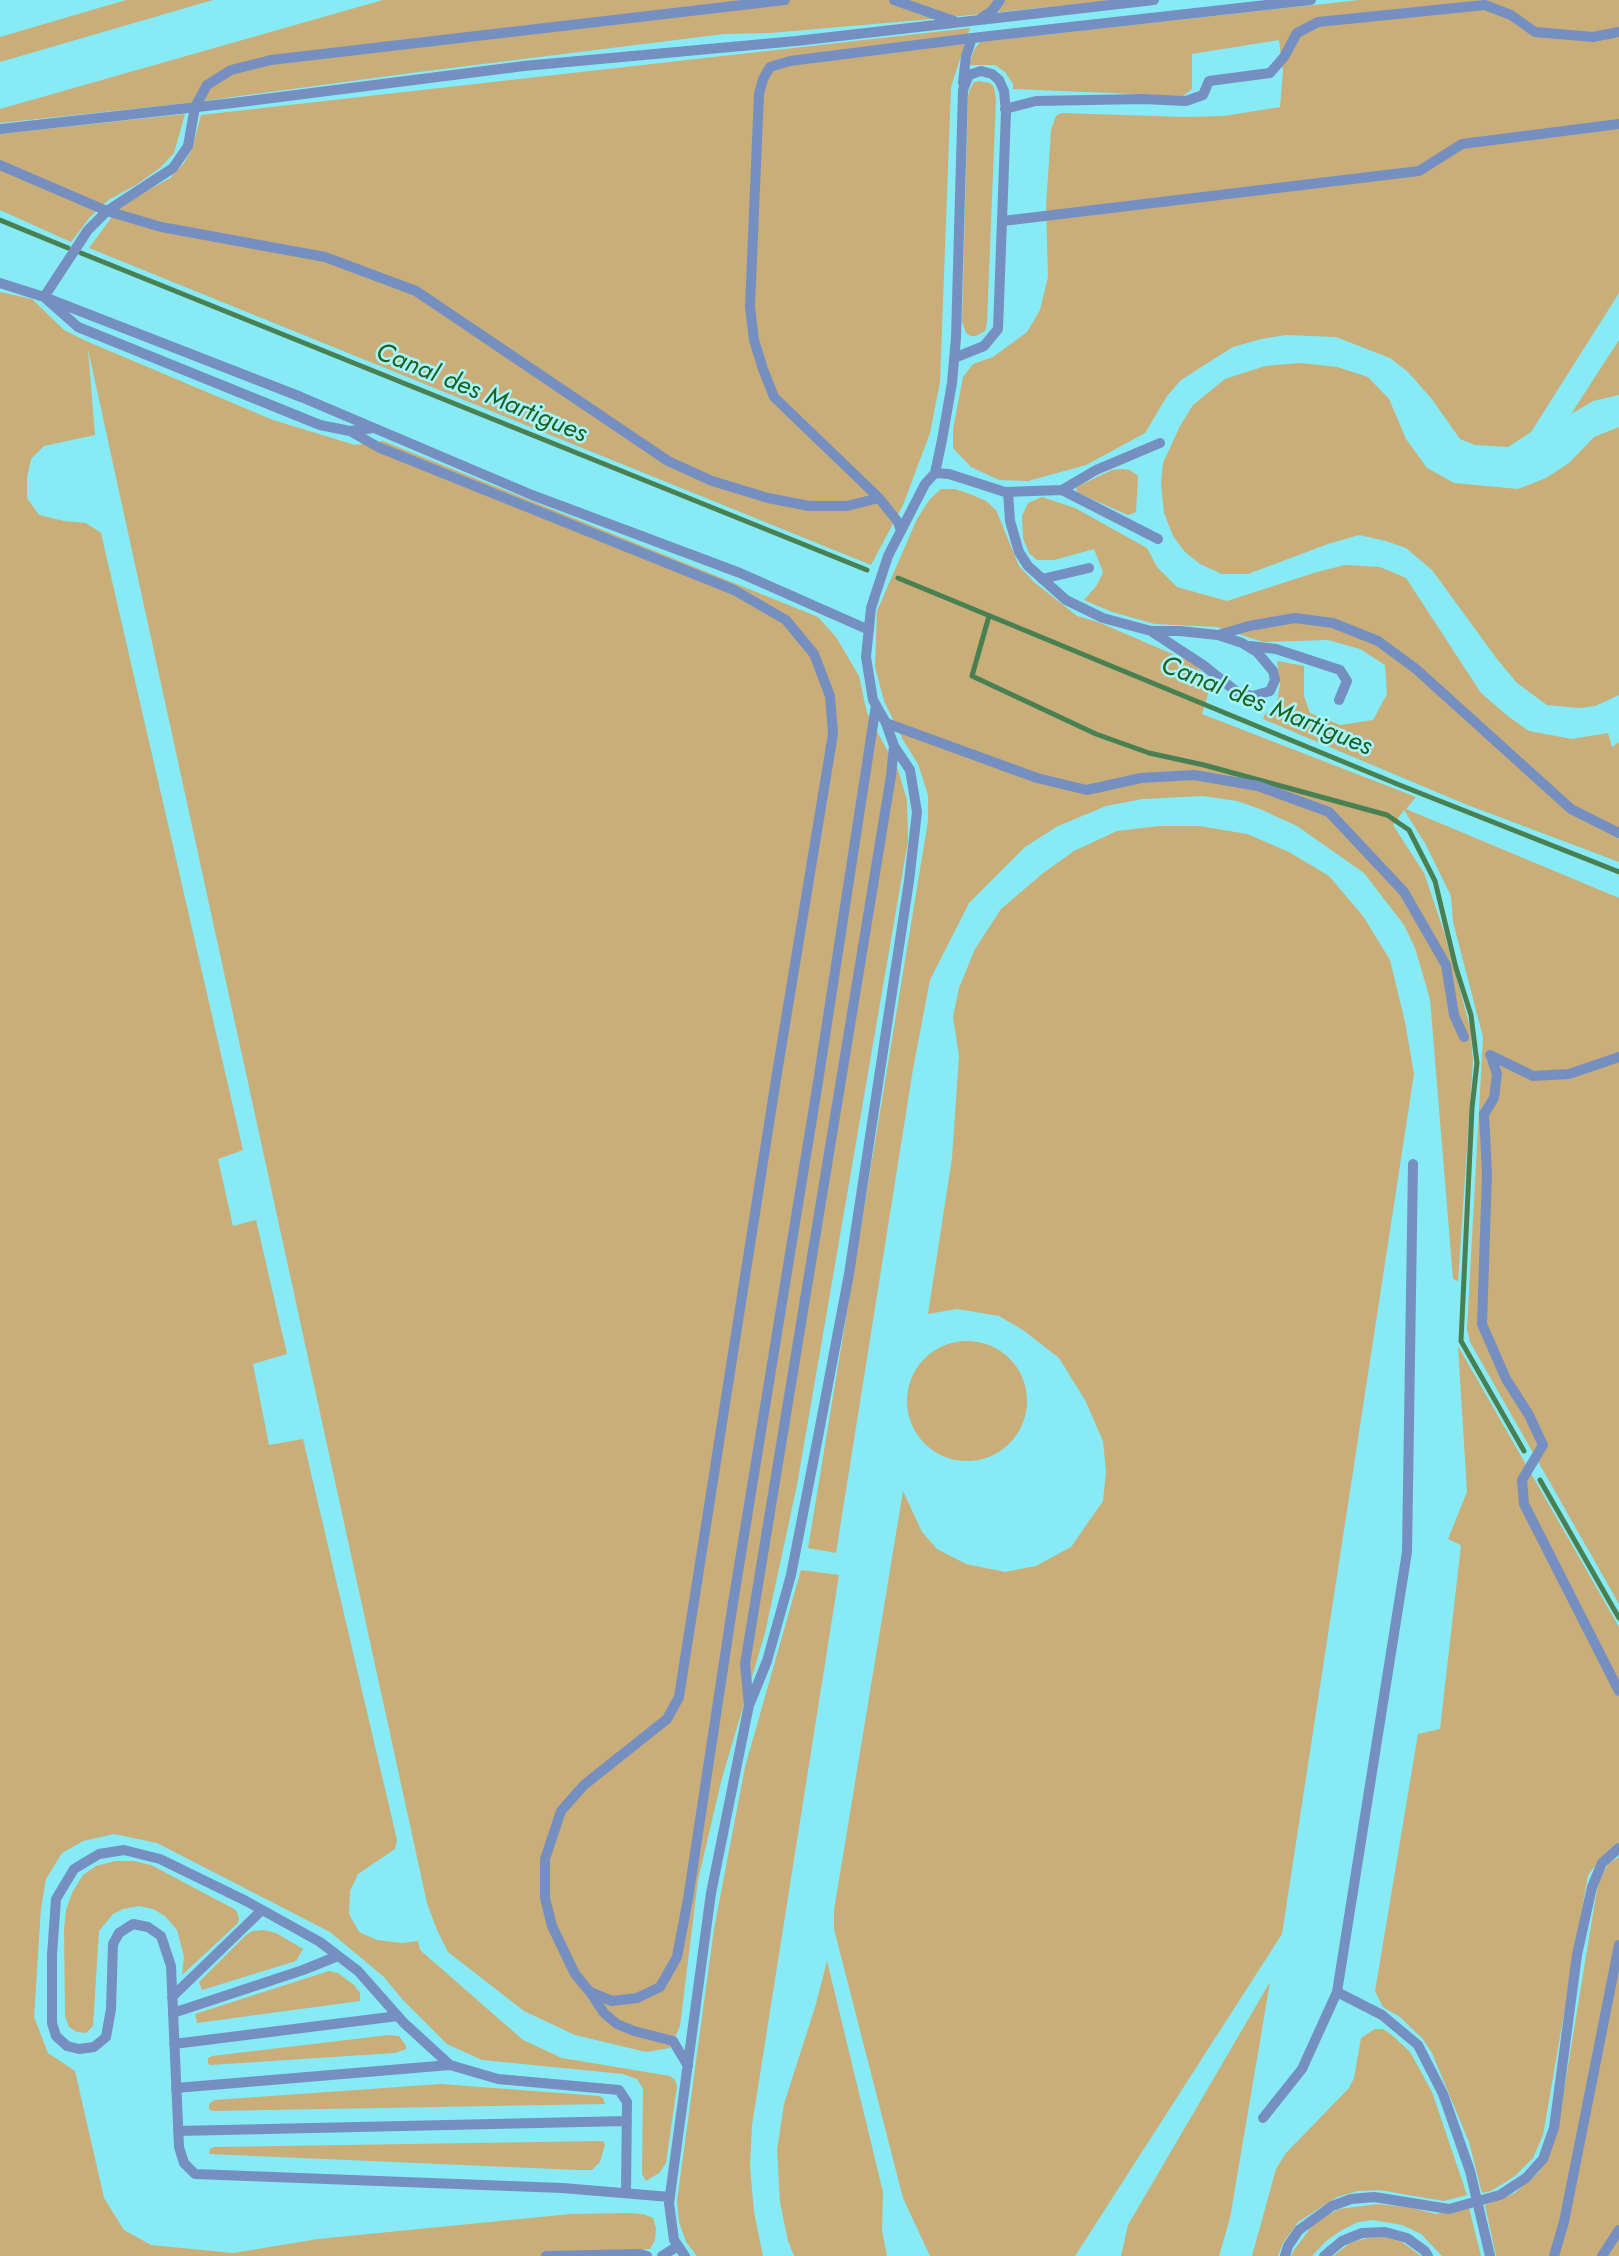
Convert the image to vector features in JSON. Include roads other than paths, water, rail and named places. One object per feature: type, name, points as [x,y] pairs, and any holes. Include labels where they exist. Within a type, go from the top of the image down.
[{"type":"lane","points":[[44,297],[88,230],[107,211],[173,167],[188,146],[195,107],[207,85],[231,70],[271,60],[785,0]]},
{"type":"lane","points":[[894,0],[958,22]]},
{"type":"lane","points":[[978,20],[992,11],[1000,0]]},
{"type":"lane","points":[[0,129],[524,66],[796,41],[1154,0]]},
{"type":"lane","points":[[901,531],[898,522],[879,498],[774,397],[754,340],[750,307],[759,94],[770,67],[790,61],[972,38],[1311,0]]},
{"type":"lane","points":[[1006,108],[1036,101],[1186,101],[1203,95],[1209,81],[1270,73],[1284,57],[1297,33],[1318,22],[1485,5],[1511,15],[1535,32],[1593,37],[1619,32]]},
{"type":"lane","points":[[685,2256],[674,2240],[670,2197],[710,1893],[749,1705],[767,1661],[791,1575],[849,1275],[909,881],[917,812],[910,770],[894,746],[876,705],[866,657],[871,608],[888,555],[925,484],[935,473],[952,383],[963,71],[972,38]]},
{"type":"lane","points":[[954,358],[984,346],[998,329],[1003,221],[1006,108],[1004,91],[999,80],[992,74],[981,71],[969,75],[963,89]]},
{"type":"lane","points":[[1003,221],[1419,171],[1462,144],[1619,124]]},
{"type":"lane","points":[[0,165],[107,211],[160,227],[326,257],[415,291],[668,461],[712,481],[768,498],[809,506],[847,506],[879,498]]},
{"type":"lane","points":[[0,283],[44,297],[301,397],[532,495],[740,573],[869,630]]},
{"type":"lane","points":[[44,297],[78,327],[320,425],[350,431],[378,447],[734,590],[786,620],[814,654],[830,696],[833,734],[679,1698],[667,1719],[584,1785],[561,1811],[545,1860],[545,1898],[552,1926],[575,1974],[604,2013],[617,2024],[673,2041],[688,2066]]},
{"type":"lane","points":[[350,431],[374,428]]},
{"type":"lane","points":[[935,473],[948,474],[1008,492],[1062,490],[1097,470],[1160,443]]},
{"type":"lane","points":[[1062,490],[1158,539]]},
{"type":"lane","points":[[1008,492],[1010,521],[1019,552],[1028,566],[1066,600],[1103,618],[1151,631],[1218,635],[1257,652],[1273,671],[1275,680],[1270,691],[1253,696],[1237,692],[1203,665],[1151,631]]},
{"type":"lane","points":[[1042,579],[1089,568]]},
{"type":"lane","points":[[1218,635],[1249,626],[1295,618],[1333,623],[1378,641],[1416,669],[1571,809],[1619,833]]},
{"type":"lane","points":[[1246,646],[1276,649],[1340,670],[1347,681],[1339,700]]},
{"type":"lane","points":[[590,1992],[612,2001],[637,1998],[660,1987],[677,1957],[876,705]]},
{"type":"lane","points":[[886,723],[1037,778],[1087,790],[1141,778],[1194,775],[1258,786],[1329,812],[1404,891],[1446,965],[1454,1015],[1464,1037]]},
{"type":"lane","points":[[749,1705],[745,1664],[887,803],[894,746]]},
{"type":"lane","points":[[1619,1057],[1569,1074],[1533,1076],[1489,1055],[1497,1074],[1494,1098],[1484,1114],[1488,1174],[1482,1324],[1506,1379],[1529,1415],[1543,1444],[1522,1480],[1524,1504],[1619,1691]]},
{"type":"lane","points":[[1263,2118],[1302,2069],[1337,1992],[1406,1552],[1413,1164]]},
{"type":"lane","points":[[1285,2256],[1299,2230],[1332,2206],[1352,2199],[1374,2197],[1449,2210],[1500,2195],[1527,2178],[1543,2159],[1554,2129],[1577,1955],[1592,1886],[1602,1863],[1619,1848]]},
{"type":"lane","points":[[450,2065],[398,2016],[358,1971],[320,1942],[160,1859],[124,1850],[99,1854],[74,1869],[56,1899],[52,1955],[52,2023],[56,2036],[67,2046],[79,2049],[94,2048],[106,2037],[110,2026],[113,1944],[119,1933],[133,1924],[148,1927],[162,1936],[171,1966],[179,2147],[184,2164],[195,2174],[626,2192],[670,2197]]},
{"type":"lane","points":[[172,1997],[262,1910]]},
{"type":"lane","points":[[1554,2256],[1564,2222],[1619,1945]]},
{"type":"lane","points":[[173,2013],[338,1956]]},
{"type":"lane","points":[[1337,1992],[1382,2015],[1418,2045],[1443,2094],[1469,2171],[1490,2256]]},
{"type":"lane","points":[[174,2044],[398,2016]]},
{"type":"lane","points":[[176,2088],[450,2065],[498,2079],[619,2090],[627,2102],[626,2192]]},
{"type":"lane","points":[[178,2132],[627,2121]]},
{"type":"lane","points":[[1602,2256],[1619,2230]]},
{"type":"lane","points":[[1324,2256],[1342,2241],[1363,2233],[1385,2232],[1406,2238],[1429,2256]]},
{"type":"lane","points":[[662,2256],[678,2246]]},
{"type":"lane","points":[[546,2256],[646,2256]]},
{"type":"waterway","name":"Canal des Martigues","points":[[0,220],[68,248]]},
{"type":"waterway","name":"Canal des Martigues","points":[[81,253],[867,570]]},
{"type":"waterway","name":"Canal des Martigues","points":[[898,578],[1402,786],[1619,872]]},
{"type":"waterway","points":[[989,616],[972,676],[1096,734],[1149,753],[1204,765],[1387,815],[1409,830],[1435,881],[1456,968],[1471,1015],[1477,1063],[1472,1108],[1461,1341],[1524,1451]]},
{"type":"waterway","points":[[1540,1480],[1619,1618]]}]
